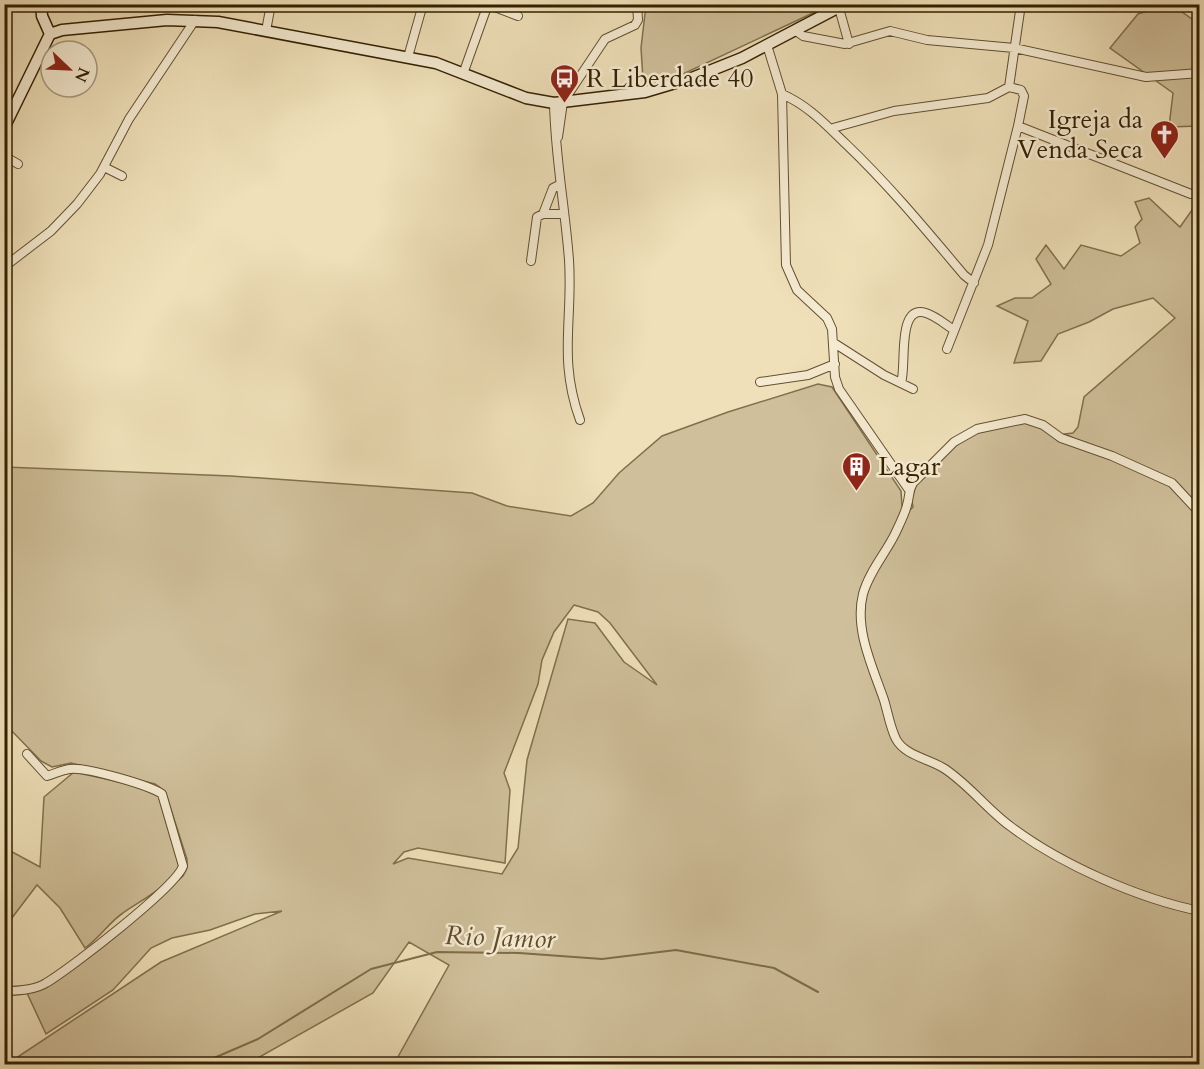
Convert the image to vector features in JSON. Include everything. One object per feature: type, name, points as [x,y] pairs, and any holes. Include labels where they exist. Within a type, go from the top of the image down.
[{"type":"street","points":[[41,4],[42,16],[50,34]]},
{"type":"street","points":[[266,32],[271,4]]},
{"type":"street","points":[[408,57],[423,4]]},
{"type":"street","points":[[580,420],[570,393],[567,366],[569,269],[555,147],[558,103],[606,39],[635,25],[638,20],[637,4]]},
{"type":"street","points":[[1009,87],[1021,4]]},
{"type":"street","points":[[464,74],[488,5],[518,16]]},
{"type":"street","points":[[50,34],[73,29],[195,20],[218,22],[408,57],[464,74],[526,98],[558,103],[645,92],[692,78],[767,45],[842,6],[849,44]]},
{"type":"street","points":[[4,267],[51,231],[77,204],[104,167],[129,118],[195,20]]},
{"type":"street","points":[[796,31],[803,36],[849,44],[890,31],[927,39],[1014,48],[1146,77],[1200,73]]},
{"type":"street","points":[[6,123],[50,34]]},
{"type":"street","points":[[767,45],[782,94],[786,265],[797,290],[826,318],[832,329],[839,389],[909,490]]},
{"type":"street","points":[[832,128],[894,111],[988,98],[1009,87],[1021,90],[1024,96],[1018,126],[988,245],[947,349]]},
{"type":"street","points":[[782,94],[802,103],[832,128],[896,194],[964,275],[974,283]]},
{"type":"street","points":[[1018,126],[1191,194],[1200,195]]},
{"type":"street","points":[[4,156],[18,164]]},
{"type":"street","points":[[104,167],[122,176]]},
{"type":"street","points":[[543,214],[553,188],[560,184]]},
{"type":"street","points":[[531,261],[534,223],[537,217],[543,214],[563,214]]},
{"type":"street","points":[[901,383],[904,374],[905,323],[910,315],[918,311],[928,313],[954,330]]},
{"type":"street","points":[[834,343],[913,389]]},
{"type":"street","points":[[760,382],[808,375],[835,364]]},
{"type":"street","points":[[1200,513],[1172,483],[1112,456],[1061,438],[1043,425],[1025,419],[990,424],[954,442],[923,471],[909,490],[908,504],[867,585],[861,615],[865,642],[897,740],[904,748],[944,768],[985,801],[1009,826],[1064,859],[1106,880],[1149,897],[1200,911]]},
{"type":"street","points":[[4,991],[44,984],[147,903],[175,879],[183,866],[162,794],[153,788],[137,783],[70,769],[47,776],[27,754]]},
{"type":"shaded area","points":[[646,5],[830,5],[666,82],[643,79],[641,48]]},
{"type":"shaded area","points":[[1172,5],[1199,24],[1199,126],[1169,127],[1173,93],[1110,48],[1138,14]]},
{"type":"shaded area","points":[[1149,198],[1180,227],[1192,210],[1199,206],[1199,1064],[394,1064],[449,965],[409,942],[373,993],[247,1064],[7,1064],[161,962],[282,911],[255,914],[210,930],[172,938],[151,948],[113,990],[46,1034],[27,993],[44,987],[64,975],[108,943],[183,876],[187,868],[187,859],[165,791],[155,784],[71,763],[52,767],[41,761],[5,724],[5,467],[231,476],[472,493],[507,506],[571,516],[593,503],[619,473],[662,436],[728,412],[818,384],[832,387],[901,491],[902,506],[908,512],[913,507],[910,492],[924,472],[974,432],[1027,421],[1051,433],[1058,441],[1100,452],[1065,434],[1073,433],[1078,427],[1084,397],[1175,318],[1153,298],[1113,309],[1089,322],[1058,334],[1041,361],[1014,363],[1028,321],[997,306],[1015,298],[1032,298],[1051,284],[1036,259],[1046,245],[1064,269],[1081,245],[1121,256],[1140,243],[1135,227],[1142,219],[1135,202]],"holes":[[[574,605],[598,612],[610,623],[657,685],[624,662],[595,623],[568,619],[527,760],[518,848],[502,874],[408,858],[393,864],[404,852],[418,848],[505,863],[510,790],[504,773],[538,684],[542,660],[554,632]]]},
{"type":"shaded area","points":[[74,772],[151,789],[158,794],[179,865],[176,872],[163,886],[118,917],[85,948],[60,908],[37,885],[5,927],[5,848],[40,867],[44,797]]},
{"type":"waterway","name":"Rio Jamor","points":[[200,1064],[258,1039],[371,969],[437,952],[519,953],[602,959],[676,950],[774,968],[818,992]]},
{"type":"place","name":"R Liberdade 40","points":[[565,104]]},
{"type":"place","name":"Igreja da Venda Seca","points":[[1164,160]]},
{"type":"place","name":"Lagar","points":[[857,492]]}]
